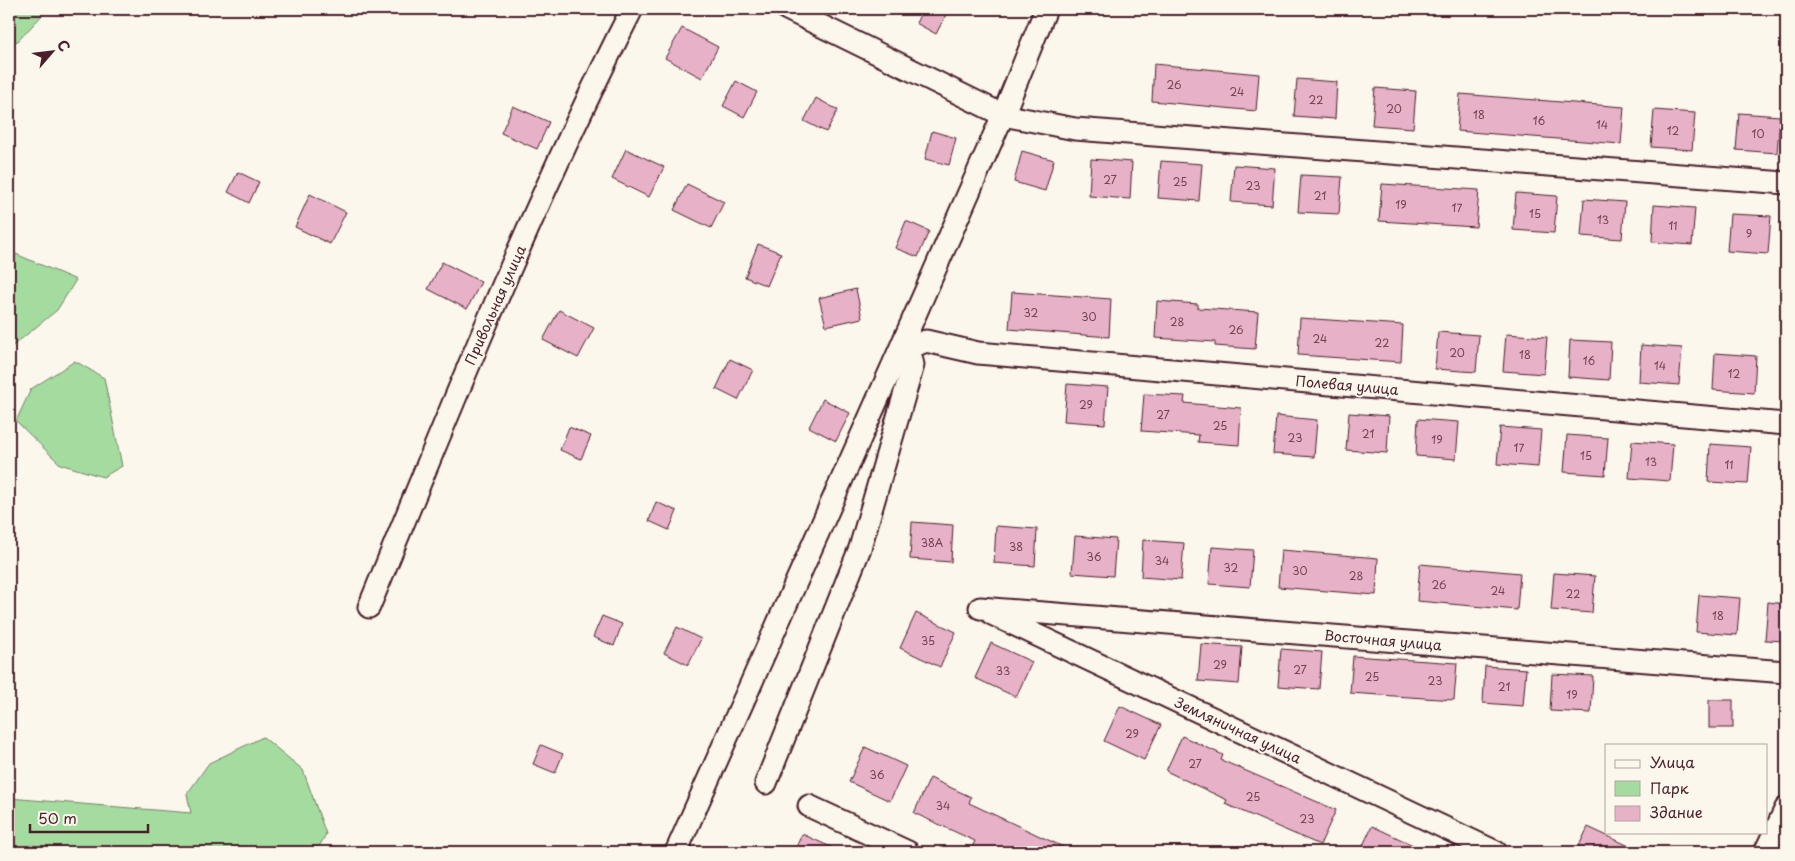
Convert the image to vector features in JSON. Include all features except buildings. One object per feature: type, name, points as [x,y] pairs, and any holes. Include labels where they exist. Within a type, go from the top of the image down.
[{"type":"street","name":"Привольная улица","points":[[369,607],[473,354],[586,100],[632,9]]},
{"type":"street","points":[[787,9],[1003,115],[1075,129],[1786,183]]},
{"type":"street","points":[[676,852],[907,344],[1046,9]]},
{"type":"street","name":"Полевая улица","points":[[907,344],[926,341],[978,353],[1786,424]]},
{"type":"street","points":[[766,783],[860,548],[913,365],[907,344]]},
{"type":"street","name":"Восточная улица","points":[[980,608],[1786,672]]},
{"type":"street","name":"Земляничная улица","points":[[980,608],[1496,852]]},
{"type":"street","points":[[810,806],[908,852]]},
{"type":"street","points":[[1765,852],[1786,808]]},
{"type":"green space","points":[[9,9],[43,9],[46,11],[18,41],[9,43]]},
{"type":"green space","points":[[9,251],[76,280],[57,310],[9,349]]},
{"type":"green space","points":[[75,361],[104,378],[122,466],[103,477],[60,464],[16,421],[31,389]]},
{"type":"green space","points":[[263,737],[303,770],[326,834],[316,852],[9,852],[9,798],[191,813],[187,794],[209,763]]}]
